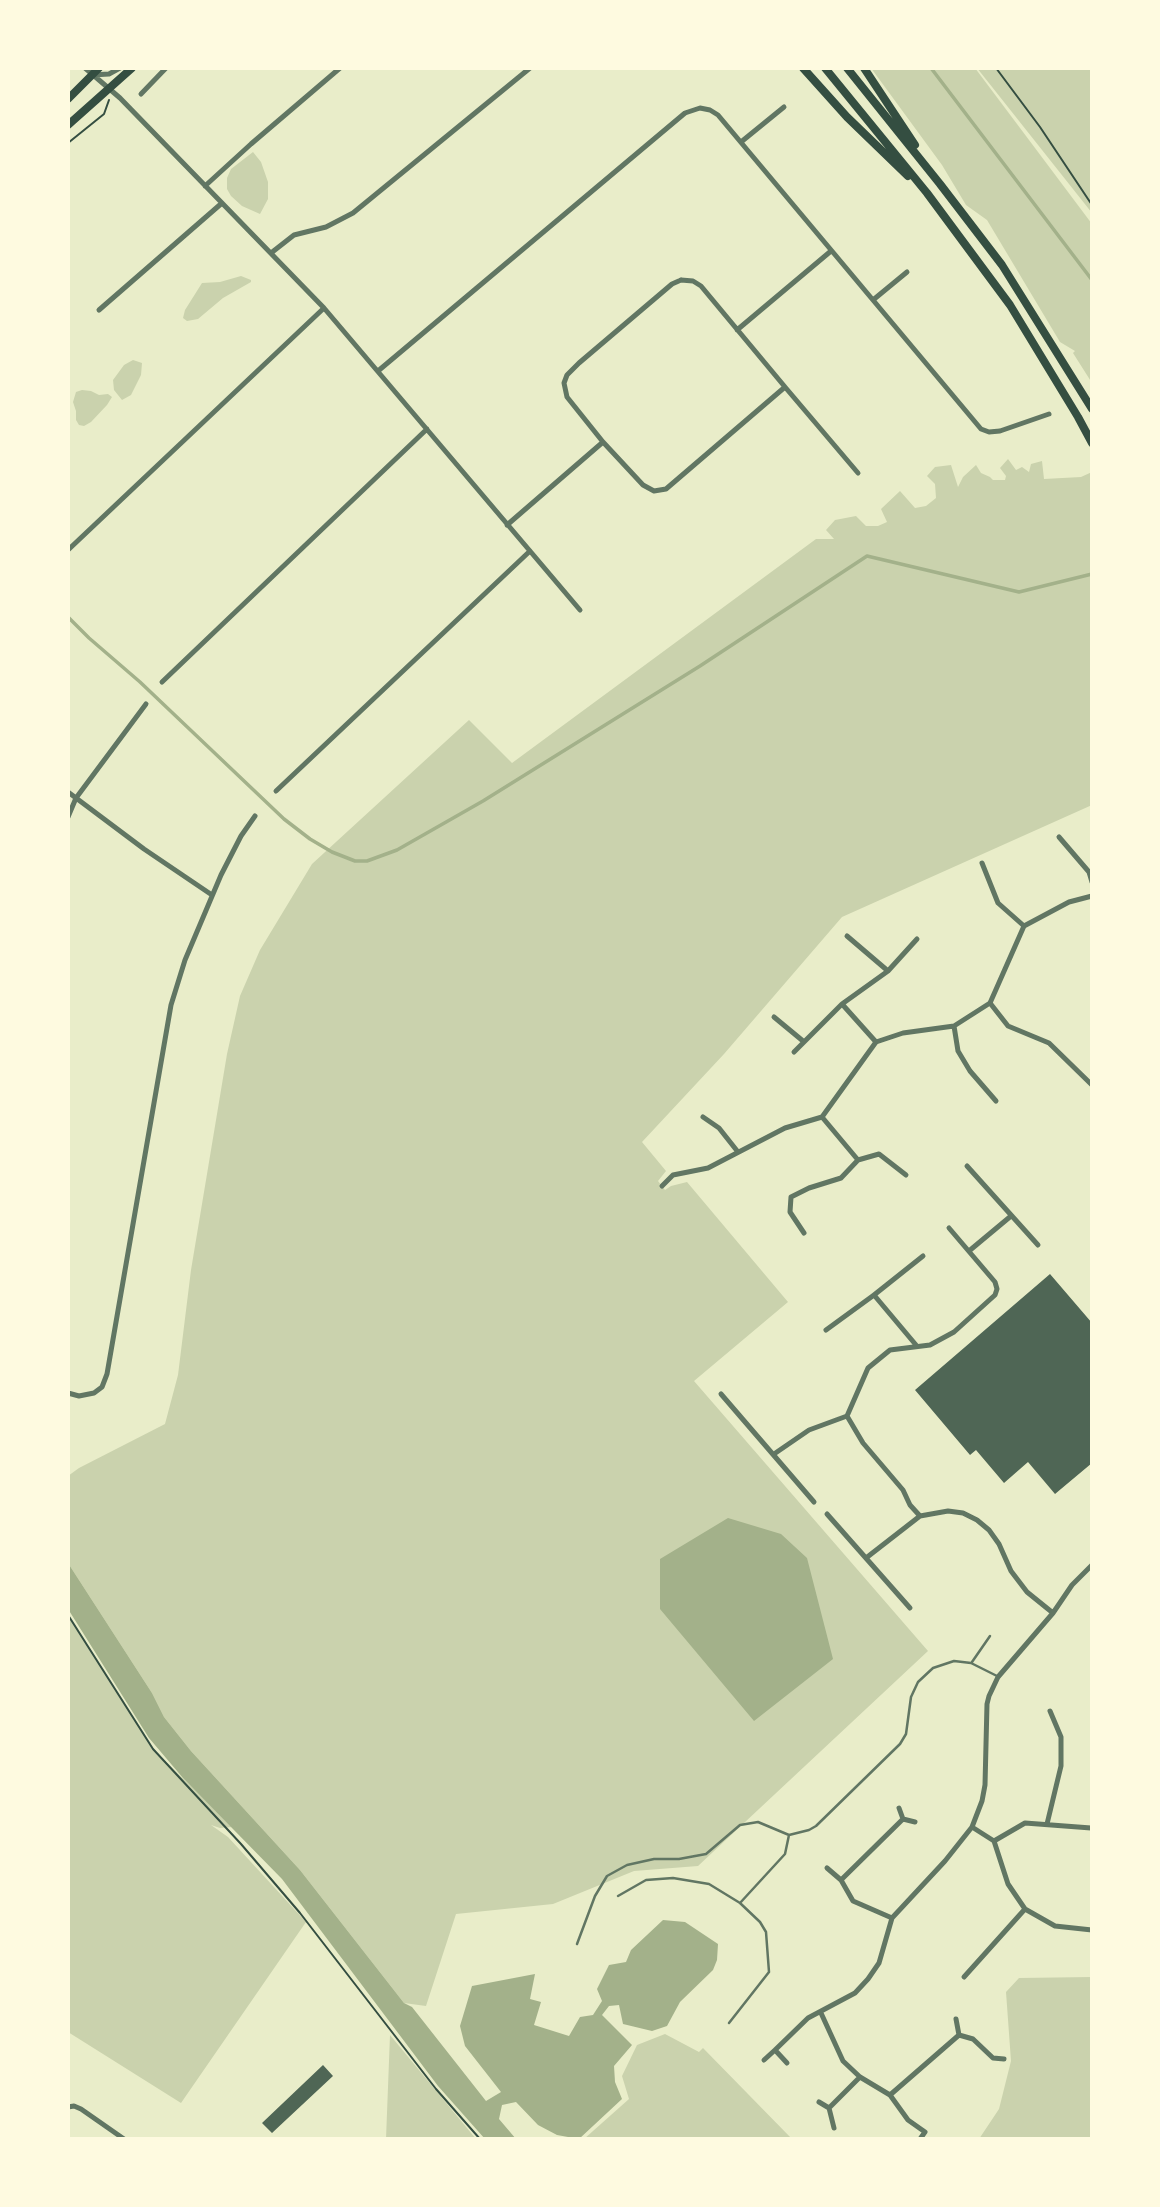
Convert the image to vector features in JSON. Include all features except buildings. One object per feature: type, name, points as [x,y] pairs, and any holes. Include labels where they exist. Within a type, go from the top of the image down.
[{"type":"main road","points":[[68,99],[99,68]]},
{"type":"main road","points":[[68,125],[132,68]]},
{"type":"main road","points":[[803,68],[847,117],[928,193]]},
{"type":"main road","points":[[825,68],[928,193],[1010,305],[1079,417],[1092,443]]},
{"type":"main road","points":[[847,68],[1002,265],[1092,409]]},
{"type":"main road","points":[[864,68],[940,184]]},
{"type":"street","points":[[85,68],[110,89],[324,308],[580,610]]},
{"type":"street","points":[[92,75],[109,74],[120,68]]},
{"type":"street","points":[[141,94],[166,68]]},
{"type":"street","points":[[205,186],[340,68]]},
{"type":"street","points":[[271,253],[294,235],[326,227],[353,213],[530,68]]},
{"type":"street","points":[[741,142],[784,107]]},
{"type":"street","points":[[378,371],[690,110],[699,108],[714,112],[741,142],[981,429],[989,432],[1000,431],[1049,414]]},
{"type":"street","points":[[99,310],[222,203]]},
{"type":"street","points":[[737,330],[831,251]]},
{"type":"street","points":[[873,300],[907,272]]},
{"type":"street","points":[[785,387],[662,491],[647,488],[603,442],[568,397],[564,383],[567,374],[672,284],[685,280],[697,283],[858,473]]},
{"type":"street","points":[[68,550],[324,308]]},
{"type":"street","points":[[162,682],[427,429]]},
{"type":"street","points":[[507,525],[603,442]]},
{"type":"street","points":[[276,791],[530,551]]},
{"type":"street","points":[[68,817],[76,799],[146,704]]},
{"type":"street","points":[[68,792],[212,895]]},
{"type":"street","points":[[71,1395],[84,1396],[94,1393],[102,1387],[107,1374],[171,1005],[185,960],[212,895],[230,855],[255,816]]},
{"type":"street","points":[[1059,837],[1089,872],[1092,882]]},
{"type":"street","points":[[982,863],[998,904],[1024,926]]},
{"type":"street","points":[[662,1186],[673,1175],[708,1168],[785,1128],[822,1117],[876,1042],[903,1033],[954,1026],[990,1003],[1024,926],[1069,902],[1092,896]]},
{"type":"street","points":[[847,936],[888,971]]},
{"type":"street","points":[[794,1052],[842,1004],[888,971],[918,939]]},
{"type":"street","points":[[990,1003],[1008,1026],[1049,1043],[1092,1085]]},
{"type":"street","points":[[842,1004],[876,1042]]},
{"type":"street","points":[[774,1017],[803,1041]]},
{"type":"street","points":[[954,1026],[958,1051],[970,1071],[996,1101]]},
{"type":"street","points":[[704,1117],[719,1128],[738,1152]]},
{"type":"street","points":[[822,1117],[858,1160]]},
{"type":"street","points":[[804,1233],[790,1212],[791,1197],[841,1178],[858,1160],[879,1154],[906,1175]]},
{"type":"street","points":[[967,1166],[1038,1245]]},
{"type":"street","points":[[968,1251],[1011,1216]]},
{"type":"street","points":[[774,1454],[809,1430],[847,1416],[868,1368],[890,1350],[930,1345],[954,1332],[995,1296],[995,1282],[948,1228]]},
{"type":"street","points":[[826,1330],[923,1256]]},
{"type":"street","points":[[874,1295],[916,1345]]},
{"type":"street","points":[[721,1394],[814,1502]]},
{"type":"street","points":[[847,1416],[863,1443],[903,1490],[920,1516]]},
{"type":"street","points":[[866,1558],[920,1516],[948,1511],[963,1513],[989,1530],[1011,1570],[1027,1592],[1053,1612]]},
{"type":"street","points":[[827,1514],[909,1608]]},
{"type":"street","points":[[764,2060],[808,2018],[855,1993],[868,1979],[880,1963],[891,1918],[945,1861],[972,1827],[985,1785],[986,1704],[998,1677],[1053,1612],[1072,1585],[1092,1565]]},
{"type":"street","points":[[1047,1824],[1061,1766],[1061,1737],[1050,1711]]},
{"type":"street","points":[[898,1808],[903,1819]]},
{"type":"street","points":[[903,1819],[915,1822]]},
{"type":"street","points":[[841,1880],[903,1819]]},
{"type":"street","points":[[993,1841],[1025,1823],[1091,1828]]},
{"type":"street","points":[[972,1827],[993,1841],[1008,1884],[1025,1909],[1055,1926],[1092,1930]]},
{"type":"street","points":[[827,1868],[841,1880],[853,1901],[891,1918]]},
{"type":"street","points":[[964,1977],[1025,1909]]},
{"type":"street","points":[[821,2013],[843,2061],[860,2077],[890,2095],[908,2120],[925,2132]]},
{"type":"street","points":[[956,2019],[959,2035]]},
{"type":"street","points":[[890,2095],[959,2035]]},
{"type":"street","points":[[959,2035],[973,2039],[993,2057],[1004,2059]]},
{"type":"street","points":[[775,2050],[787,2063]]},
{"type":"street","points":[[829,2108],[860,2077]]},
{"type":"street","points":[[819,2102],[829,2108],[834,2128]]},
{"type":"street","points":[[68,2107],[81,2109],[124,2139]]},
{"type":"street","points":[[920,2139],[933,2127]]},
{"type":"lane","points":[[971,1663],[990,1636]]},
{"type":"lane","points":[[577,1944],[595,1896],[607,1876],[627,1865],[706,1853],[740,1825],[758,1822],[789,1835],[816,1826],[900,1744],[906,1734],[911,1697],[918,1682],[933,1668],[954,1661],[971,1663],[998,1677]]},
{"type":"lane","points":[[740,1903],[785,1854],[789,1835]]},
{"type":"lane","points":[[618,1896],[646,1880],[673,1878],[709,1884],[740,1903],[760,1922],[766,1932],[769,1972],[729,2023]]},
{"type":"path","points":[[996,68],[1040,127],[1092,205]]},
{"type":"path","points":[[68,143],[107,111]]},
{"type":"path","points":[[68,1615],[153,1749],[242,1844],[300,1913],[436,2089],[480,2139]]},
{"type":"shaded area","points":[[871,68],[975,68],[1092,224],[1092,383],[1073,353],[1075,351],[1060,342],[987,220],[966,205],[942,165]]},
{"type":"shaded area","points":[[977,68],[1092,68],[1092,213]]},
{"type":"shaded area","points":[[253,152],[261,162],[268,182],[268,199],[260,214],[242,206],[227,189],[227,178],[231,169]]},
{"type":"shaded area","points":[[241,276],[251,282],[223,298],[198,319],[187,321],[183,318],[202,283],[220,282]]},
{"type":"shaded area","points":[[133,360],[142,363],[141,375],[131,395],[122,400],[114,390],[113,380],[124,365]]},
{"type":"shaded area","points":[[82,390],[112,397],[91,422],[84,426],[79,425],[76,420],[73,402],[76,392]]},
{"type":"shaded area","points":[[1008,459],[1016,470],[1022,467],[1029,472],[1031,464],[1042,461],[1044,479],[1081,477],[1092,472],[1092,805],[842,917],[724,1054],[642,1142],[666,1171],[658,1181],[665,1190],[687,1182],[788,1302],[694,1381],[928,1651],[698,1866],[634,1871],[553,1904],[456,1914],[426,2006],[404,2003],[300,1870],[191,1751],[164,1717],[152,1693],[68,1563],[68,1476],[165,1424],[178,1375],[191,1270],[227,1054],[240,996],[260,950],[312,864],[469,720],[512,763],[816,539],[834,539],[826,530],[835,520],[856,516],[866,526],[878,526],[887,522],[881,509],[900,491],[915,508],[926,506],[936,498],[935,484],[927,476],[935,467],[951,465],[958,487],[963,477],[976,465],[981,473],[993,480],[1005,480],[1006,476],[1000,468]]},
{"type":"shaded area","points":[[728,1518],[781,1534],[807,1558],[833,1659],[754,1721],[660,1609],[660,1559]]},
{"type":"shaded area","points":[[68,1563],[152,1693],[164,1717],[191,1751],[300,1870],[404,2003],[412,2007],[486,2101],[501,2092],[465,2046],[460,2026],[472,1986],[535,1974],[530,1999],[541,2002],[534,2025],[569,2036],[580,2017],[593,2015],[602,2001],[597,1989],[609,1965],[626,1962],[631,1950],[663,1920],[685,1922],[718,1944],[713,1970],[680,2002],[667,2026],[652,2031],[623,2024],[619,2005],[609,2006],[602,2015],[632,2045],[614,2066],[615,2082],[622,2099],[579,2139],[557,2135],[538,2125],[516,2102],[502,2105],[499,2119],[516,2139],[485,2139],[438,2086],[282,1879],[183,1778],[149,1738],[68,1609]]},
{"type":"shaded area","points":[[68,1615],[153,1749],[233,1827],[220,1828],[211,1825],[228,1837],[306,1922],[181,2103],[68,2032]]},
{"type":"shaded area","points":[[1092,1977],[1092,2139],[979,2139],[999,2109],[1011,2061],[1006,1992],[1019,1978]]},
{"type":"shaded area","points":[[665,2034],[699,2052],[703,2048],[792,2139],[584,2139],[629,2099],[622,2076],[637,2045]]},
{"type":"shaded area","points":[[390,2035],[476,2139],[386,2139]]},
{"type":"waterway","points":[[931,68],[1092,280]]},
{"type":"waterway","points":[[68,617],[284,819],[332,852],[355,861],[367,861],[397,850],[483,801],[700,666],[867,556],[1019,592],[1092,574]]}]
